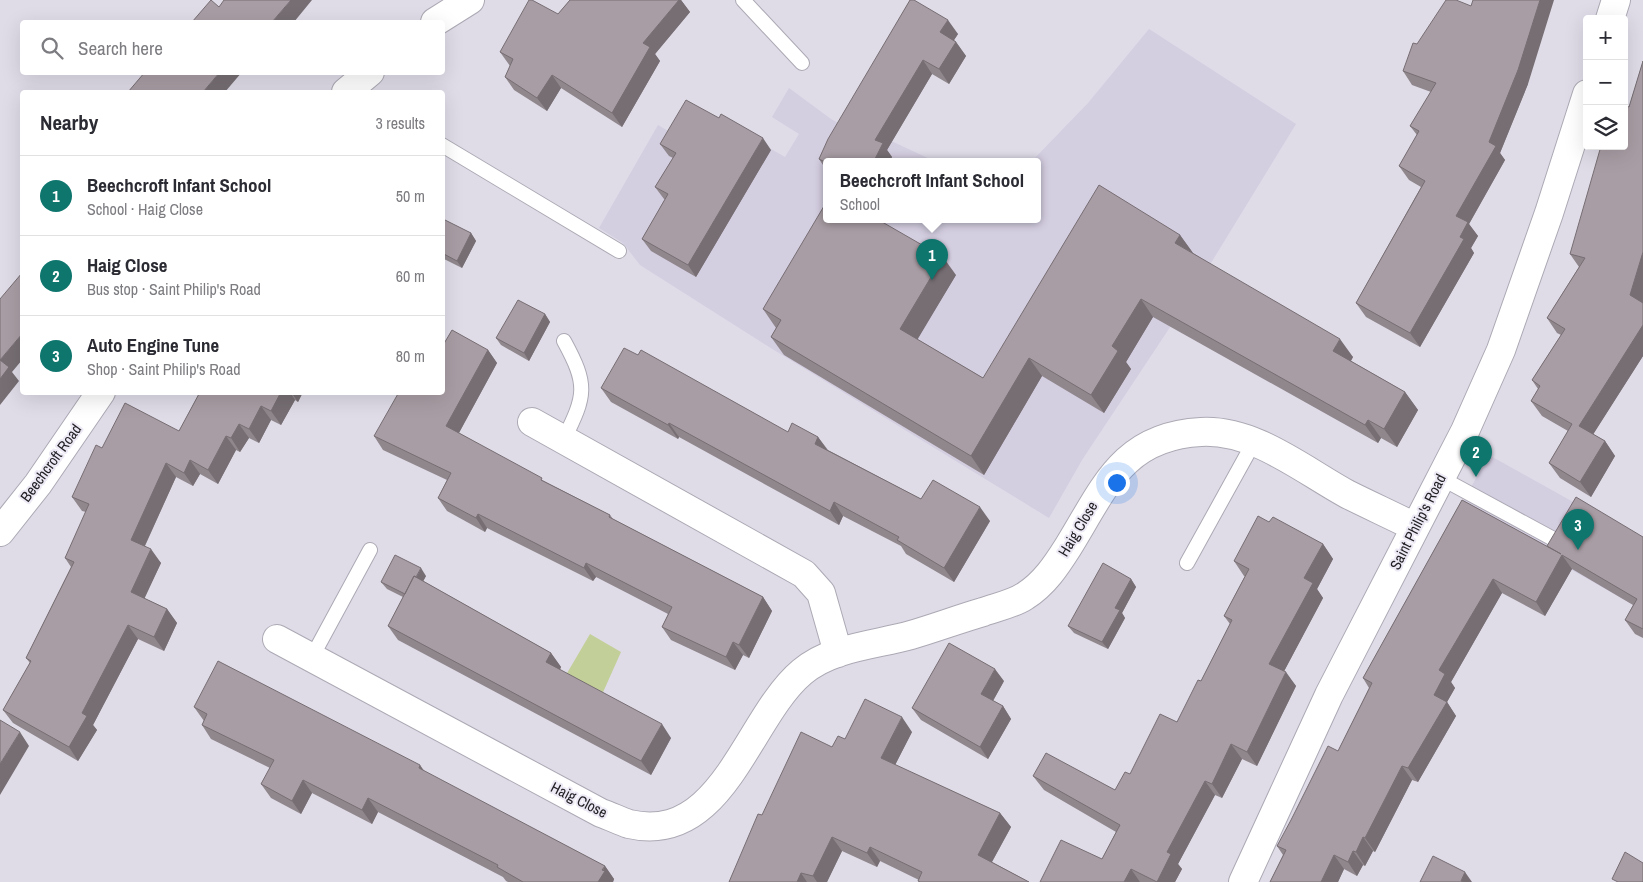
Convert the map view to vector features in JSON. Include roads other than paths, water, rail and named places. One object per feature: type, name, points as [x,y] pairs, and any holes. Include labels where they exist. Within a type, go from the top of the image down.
[{"type":"street","points":[[438,20],[470,0]]},
{"type":"street","points":[[1611,15],[1616,0]]},
{"type":"street","name":"Saint Philip's Road","points":[[1248,881],[1329,695],[1465,431],[1501,350],[1549,213],[1583,105]]},
{"type":"street","name":"Beechcroft Road","points":[[0,532],[38,484],[99,395]]},
{"type":"street","points":[[532,422],[804,574],[821,594],[838,653]]},
{"type":"street","name":"Haig Close","points":[[277,639],[601,813],[629,824],[651,826],[675,822],[694,813],[707,803],[719,790],[787,685],[805,669],[838,653],[911,635],[1024,597],[1043,582],[1057,564],[1102,490],[1127,459],[1150,443],[1174,436],[1202,432],[1231,435],[1254,442],[1349,494],[1415,527]]},
{"type":"lane","points":[[743,0],[802,63]]},
{"type":"lane","points":[[445,147],[619,251]]},
{"type":"lane","points":[[564,341],[576,363],[582,388],[580,406],[564,439]]},
{"type":"lane","points":[[1187,563],[1254,442]]},
{"type":"lane","points":[[1441,478],[1559,542]]},
{"type":"lane","points":[[312,657],[370,550]]},
{"type":"place","name":"Beechcroft Infant School","points":[[932,280]]},
{"type":"place","name":"Haig Close","points":[[1476,477]]},
{"type":"place","name":"Auto Engine Tune","points":[[1578,550]]}]
